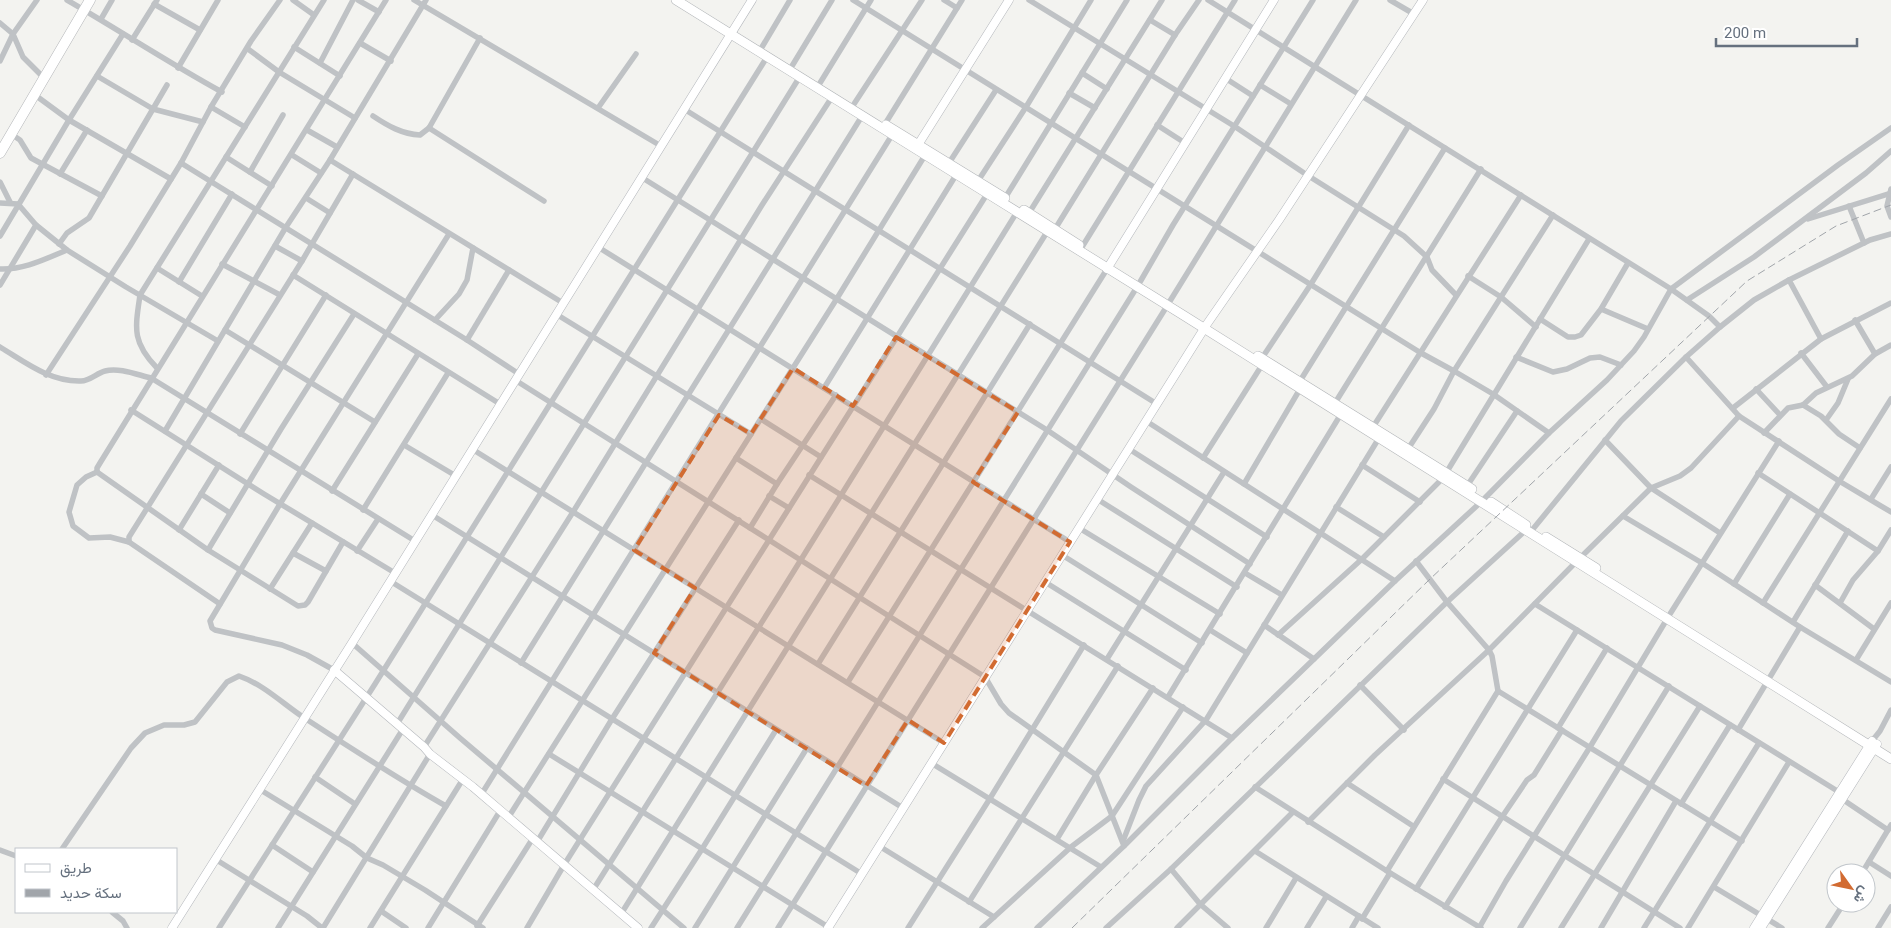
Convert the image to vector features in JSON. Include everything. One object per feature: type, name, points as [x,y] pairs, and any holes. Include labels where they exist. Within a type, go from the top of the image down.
[{"type":"highway","points":[[0,153],[90,0]]},
{"type":"main road","points":[[676,0],[762,47],[885,124],[956,175],[1016,212],[1082,247],[1109,266]]},
{"type":"main road","points":[[686,0],[766,57],[892,136],[917,147]]},
{"type":"main road","points":[[926,153],[949,163],[1030,213],[1051,230],[1262,362],[1373,426],[1529,530],[1769,679],[1873,745],[1891,759]]},
{"type":"main road","points":[[1300,385],[1379,438],[1467,486],[1483,500]]},
{"type":"main road","points":[[1873,745],[1891,752]]},
{"type":"street","points":[[0,61],[13,34],[36,0]]},
{"type":"street","points":[[67,0],[101,19],[178,68],[222,92]]},
{"type":"street","points":[[101,19],[112,0]]},
{"type":"street","points":[[178,68],[218,0]]},
{"type":"street","points":[[46,375],[181,163],[211,107],[222,92],[257,32],[280,0]]},
{"type":"street","points":[[293,0],[314,15]]},
{"type":"street","points":[[157,368],[146,356],[139,344],[136,330],[140,295],[324,0]]},
{"type":"street","points":[[320,63],[353,0]]},
{"type":"street","points":[[358,0],[379,12]]},
{"type":"street","points":[[97,472],[97,468],[131,410],[258,210],[386,0]]},
{"type":"street","points":[[414,0],[424,2],[480,38],[661,146]]},
{"type":"street","points":[[174,927],[752,0]]},
{"type":"street","points":[[762,47],[790,0]]},
{"type":"street","points":[[792,66],[832,0]]},
{"type":"street","points":[[853,0],[1184,207],[1217,224],[1421,353],[1493,394],[1549,434]]},
{"type":"street","points":[[820,83],[872,0]]},
{"type":"street","points":[[854,104],[922,0]]},
{"type":"street","points":[[944,0],[957,8]]},
{"type":"street","points":[[885,124],[962,0]]},
{"type":"street","points":[[917,147],[1009,0]]},
{"type":"street","points":[[1029,0],[1040,3],[1394,230],[1427,257],[1432,270],[1438,278],[1456,295]]},
{"type":"street","points":[[978,181],[1026,107],[1091,0]]},
{"type":"street","points":[[1004,198],[1127,0]]},
{"type":"street","points":[[1030,213],[1162,0]]},
{"type":"street","points":[[621,914],[1000,306],[1102,155],[1175,35],[1199,0]]},
{"type":"street","points":[[1208,0],[1482,169],[1553,216],[1671,289],[1720,326]]},
{"type":"street","points":[[1082,247],[1235,0]]},
{"type":"street","points":[[848,682],[1274,0]]},
{"type":"street","points":[[737,928],[1313,0]]},
{"type":"street","points":[[778,928],[1356,0]]},
{"type":"street","points":[[1390,0],[1414,14]]},
{"type":"street","points":[[549,754],[829,928],[902,808],[1206,327],[1423,0]]},
{"type":"street","points":[[132,40],[155,2],[200,30]]},
{"type":"street","points":[[165,431],[254,280],[330,160],[424,2]]},
{"type":"street","points":[[1150,20],[1175,35]]},
{"type":"street","points":[[0,23],[13,34],[23,56],[44,78]]},
{"type":"street","points":[[0,236],[123,34]]},
{"type":"street","points":[[373,116],[389,126],[409,134],[420,135],[429,128],[480,38]]},
{"type":"street","points":[[360,43],[390,61]]},
{"type":"street","points":[[294,47],[340,76]]},
{"type":"street","points":[[248,49],[279,72],[355,118]]},
{"type":"street","points":[[598,108],[636,54]]},
{"type":"street","points":[[219,928],[293,810],[367,698],[766,57]]},
{"type":"street","points":[[1082,73],[1106,89]]},
{"type":"street","points":[[97,76],[153,109],[203,122]]},
{"type":"street","points":[[278,928],[380,766],[412,697],[799,78]]},
{"type":"street","points":[[1225,78],[1254,96]]},
{"type":"street","points":[[59,244],[68,233],[87,220],[167,85]]},
{"type":"street","points":[[1260,85],[1291,104]]},
{"type":"street","points":[[949,163],[996,90]]},
{"type":"street","points":[[1069,93],[1095,108]]},
{"type":"street","points":[[35,94],[69,120],[171,179]]},
{"type":"street","points":[[424,747],[573,512],[740,240],[832,97]]},
{"type":"street","points":[[211,107],[244,127]]},
{"type":"street","points":[[684,109],[1157,404]]},
{"type":"street","points":[[250,172],[283,115]]},
{"type":"street","points":[[521,663],[862,116]]},
{"type":"street","points":[[1204,458],[1409,125]]},
{"type":"street","points":[[1157,126],[1185,143]]},
{"type":"street","points":[[429,128],[544,202]]},
{"type":"street","points":[[1037,928],[1395,581],[1483,500],[1549,434],[1599,388],[1634,351],[1671,289],[1891,128]]},
{"type":"street","points":[[60,174],[87,130]]},
{"type":"street","points":[[307,130],[337,147]]},
{"type":"street","points":[[11,134],[20,140],[31,158],[102,196]]},
{"type":"street","points":[[481,795],[892,136]]},
{"type":"street","points":[[1244,484],[1346,306],[1446,148]]},
{"type":"street","points":[[1687,300],[1754,257],[1891,151]]},
{"type":"street","points":[[508,818],[836,300],[926,153]]},
{"type":"street","points":[[292,155],[321,173]]},
{"type":"street","points":[[226,157],[272,186]]},
{"type":"street","points":[[330,160],[563,303]]},
{"type":"street","points":[[181,163],[436,320],[517,377],[550,403],[739,520],[800,561],[985,677],[1005,709],[1031,730],[1096,775],[1124,843]]},
{"type":"street","points":[[1335,403],[1482,169]]},
{"type":"street","points":[[129,542],[128,537],[302,261],[353,174]]},
{"type":"street","points":[[824,388],[956,175]]},
{"type":"street","points":[[641,177],[1047,430],[1250,564]]},
{"type":"street","points":[[0,182],[10,202]]},
{"type":"street","points":[[1804,220],[1890,192]]},
{"type":"street","points":[[1890,192],[1887,206],[1891,216]]},
{"type":"street","points":[[179,282],[232,194]]},
{"type":"street","points":[[527,928],[564,865],[987,194]]},
{"type":"street","points":[[1373,426],[1520,195]]},
{"type":"street","points":[[306,198],[330,213]]},
{"type":"street","points":[[0,203],[10,202],[18,204],[36,225],[67,250],[218,341]]},
{"type":"street","points":[[1849,206],[1864,243]]},
{"type":"street","points":[[593,890],[759,627],[1016,212]]},
{"type":"street","points":[[1408,449],[1434,409],[1454,371],[1553,216]]},
{"type":"street","points":[[0,285],[36,225]]},
{"type":"street","points":[[449,234],[239,570],[210,621],[212,628],[290,648],[307,654],[334,670],[430,754],[463,779],[638,928]]},
{"type":"street","points":[[1106,928],[1170,869],[1447,602],[1529,530],[1621,421],[1720,326],[1754,300],[1789,280],[1864,243],[1891,234]]},
{"type":"street","points":[[1278,635],[1362,559],[1445,475],[1493,394],[1590,239]]},
{"type":"street","points":[[275,246],[302,261]]},
{"type":"street","points":[[598,247],[1070,542]]},
{"type":"street","points":[[436,320],[459,294],[467,280],[473,248]]},
{"type":"street","points":[[0,269],[9,270],[27,266],[67,250]]},
{"type":"street","points":[[1540,319],[1565,336],[1575,337],[1584,333],[1628,263]]},
{"type":"street","points":[[222,264],[280,295]]},
{"type":"street","points":[[157,268],[202,296]]},
{"type":"street","points":[[466,340],[509,270]]},
{"type":"street","points":[[293,275],[500,404]]},
{"type":"street","points":[[1468,276],[1501,296],[1536,326]]},
{"type":"street","points":[[1789,280],[1821,339]]},
{"type":"street","points":[[240,434],[326,296]]},
{"type":"street","points":[[1733,408],[1821,339],[1891,303]]},
{"type":"street","points":[[1601,308],[1648,330]]},
{"type":"street","points":[[208,550],[310,382],[354,314]]},
{"type":"street","points":[[556,314],[751,434]]},
{"type":"street","points":[[1855,320],[1875,354]]},
{"type":"street","points":[[818,664],[1030,324]]},
{"type":"street","points":[[225,330],[375,422]]},
{"type":"street","points":[[1764,433],[1780,415],[1792,407],[1803,405],[1816,393],[1827,387],[1848,379],[1875,354],[1891,345]]},
{"type":"street","points":[[0,347],[46,375],[82,382],[106,371],[117,370],[151,378],[415,541]]},
{"type":"street","points":[[1801,353],[1827,387]]},
{"type":"street","points":[[332,491],[418,354]]},
{"type":"street","points":[[1516,357],[1539,368],[1553,372],[1567,369],[1590,358],[1600,358],[1621,364]]},
{"type":"street","points":[[1686,357],[1739,416],[1839,481],[1891,512]]},
{"type":"street","points":[[363,510],[448,373]]},
{"type":"street","points":[[1826,420],[1841,398],[1848,379]]},
{"type":"street","points":[[1756,389],[1780,415]]},
{"type":"street","points":[[750,528],[836,395]]},
{"type":"street","points":[[1763,603],[1891,399]]},
{"type":"street","points":[[1803,405],[1822,416],[1838,434],[1860,448]]},
{"type":"street","points":[[131,410],[280,504],[395,573]]},
{"type":"street","points":[[1467,486],[1516,411]]},
{"type":"street","points":[[1168,697],[1341,414]]},
{"type":"street","points":[[1308,822],[1346,783],[1490,650],[1651,488],[1680,476],[1691,468],[1739,416]]},
{"type":"street","points":[[761,419],[821,457]]},
{"type":"street","points":[[1146,421],[1395,581]]},
{"type":"street","points":[[1124,843],[1146,786],[1206,720],[1379,438]]},
{"type":"street","points":[[1605,440],[1651,488],[1720,533]]},
{"type":"street","points":[[1255,787],[1308,822],[1480,928],[1533,837],[1590,747],[1668,616],[1778,441]]},
{"type":"street","points":[[404,445],[456,476]]},
{"type":"street","points":[[472,449],[878,700],[944,743]]},
{"type":"street","points":[[1129,449],[1267,537]]},
{"type":"street","points":[[736,458],[777,484]]},
{"type":"street","points":[[179,530],[219,466]]},
{"type":"street","points":[[1362,466],[1420,502]]},
{"type":"street","points":[[1870,499],[1891,466]]},
{"type":"street","points":[[97,472],[208,550],[298,606],[305,605],[343,542]]},
{"type":"street","points":[[97,472],[86,477],[77,485],[69,512],[72,526],[89,538],[110,537],[129,542],[220,604]]},
{"type":"street","points":[[1107,659],[1224,472]]},
{"type":"street","points":[[1758,473],[1878,551]]},
{"type":"street","points":[[809,475],[1206,720],[1232,738]]},
{"type":"street","points":[[201,494],[230,513]]},
{"type":"street","points":[[1734,584],[1790,494]]},
{"type":"street","points":[[769,496],[789,508]]},
{"type":"street","points":[[1097,499],[1237,587]]},
{"type":"street","points":[[1336,507],[1384,537]]},
{"type":"street","points":[[432,515],[902,808]]},
{"type":"street","points":[[1623,516],[1702,563],[1800,627],[1891,682]]},
{"type":"street","points":[[357,551],[378,519]]},
{"type":"street","points":[[259,789],[367,858],[444,902],[479,927],[535,840],[553,817],[612,719],[739,520]]},
{"type":"street","points":[[270,589],[312,523]]},
{"type":"street","points":[[1079,528],[1220,614]]},
{"type":"street","points":[[1793,622],[1848,530]]},
{"type":"street","points":[[1840,603],[1857,575],[1878,551],[1891,530]]},
{"type":"street","points":[[293,553],[326,571]]},
{"type":"street","points":[[1062,555],[1202,643]]},
{"type":"street","points":[[1352,928],[1360,918],[1413,826],[1498,691],[1490,650],[1447,602],[1416,561]]},
{"type":"street","points":[[1245,573],[1282,595]]},
{"type":"street","points":[[390,581],[862,874]]},
{"type":"street","points":[[1045,582],[1186,670]]},
{"type":"street","points":[[1816,585],[1874,629]]},
{"type":"street","points":[[1856,660],[1891,603]]},
{"type":"street","points":[[1535,604],[1669,686],[1889,827],[1869,862],[1891,876]]},
{"type":"street","points":[[1264,625],[1314,659]]},
{"type":"street","points":[[1738,730],[1800,627]]},
{"type":"street","points":[[1210,630],[1247,653]]},
{"type":"street","points":[[1416,889],[1577,630]]},
{"type":"street","points":[[352,642],[383,672],[496,770],[684,928]]},
{"type":"street","points":[[908,928],[1084,646]]},
{"type":"street","points":[[1445,907],[1502,817],[1527,780],[1534,775],[1607,648]]},
{"type":"street","points":[[969,902],[1118,666]]},
{"type":"street","points":[[63,848],[131,748],[145,733],[164,725],[184,725],[195,722],[227,682],[240,676],[270,692],[304,718],[446,806]]},
{"type":"street","points":[[1360,685],[1404,730]]},
{"type":"street","points":[[1520,928],[1669,686]]},
{"type":"street","points":[[1057,839],[1153,688]]},
{"type":"street","points":[[1498,691],[1742,841]]},
{"type":"street","points":[[1561,928],[1700,706]]},
{"type":"street","points":[[982,928],[1071,847],[1112,816],[1183,707]]},
{"type":"street","points":[[1761,928],[1765,917],[1873,745],[1891,710]]},
{"type":"street","points":[[1601,928],[1678,803],[1730,725]]},
{"type":"street","points":[[650,928],[776,730]]},
{"type":"street","points":[[1644,928],[1759,743]]},
{"type":"street","points":[[695,928],[807,748]]},
{"type":"street","points":[[215,859],[292,906],[323,928],[430,754]]},
{"type":"street","points":[[1688,928],[1789,762]]},
{"type":"street","points":[[931,763],[1101,867]]},
{"type":"street","points":[[315,777],[355,804]]},
{"type":"street","points":[[370,928],[463,779]]},
{"type":"street","points":[[1442,779],[1680,928]]},
{"type":"street","points":[[1346,783],[1413,826]]},
{"type":"street","points":[[428,928],[500,811]]},
{"type":"street","points":[[1177,928],[1293,812]]},
{"type":"street","points":[[272,845],[313,872]]},
{"type":"street","points":[[879,846],[994,917]]},
{"type":"street","points":[[0,850],[15,856]]},
{"type":"street","points":[[1255,851],[1378,928]]},
{"type":"street","points":[[1170,869],[1221,926],[1228,928]]},
{"type":"street","points":[[1266,928],[1296,878]]},
{"type":"street","points":[[1714,887],[1782,928]]},
{"type":"street","points":[[1307,928],[1326,896]]},
{"type":"street","points":[[1878,928],[1891,907]]},
{"type":"street","points":[[380,912],[406,928]]},
{"type":"street","points":[[113,913],[123,921],[127,928]]},
{"type":"street","points":[[1828,928],[1838,913]]},
{"type":"street","points":[[1754,928],[1765,917]]},
{"type":"highlighted area","points":[[896,337],[1018,412],[973,482],[1070,542],[944,743],[908,720],[866,786],[654,653],[695,588],[634,550],[719,415],[751,434],[793,368],[853,406]]},
{"type":"railway","points":[[1072,928],[1429,580],[1747,281],[1836,226],[1891,205]]}]
